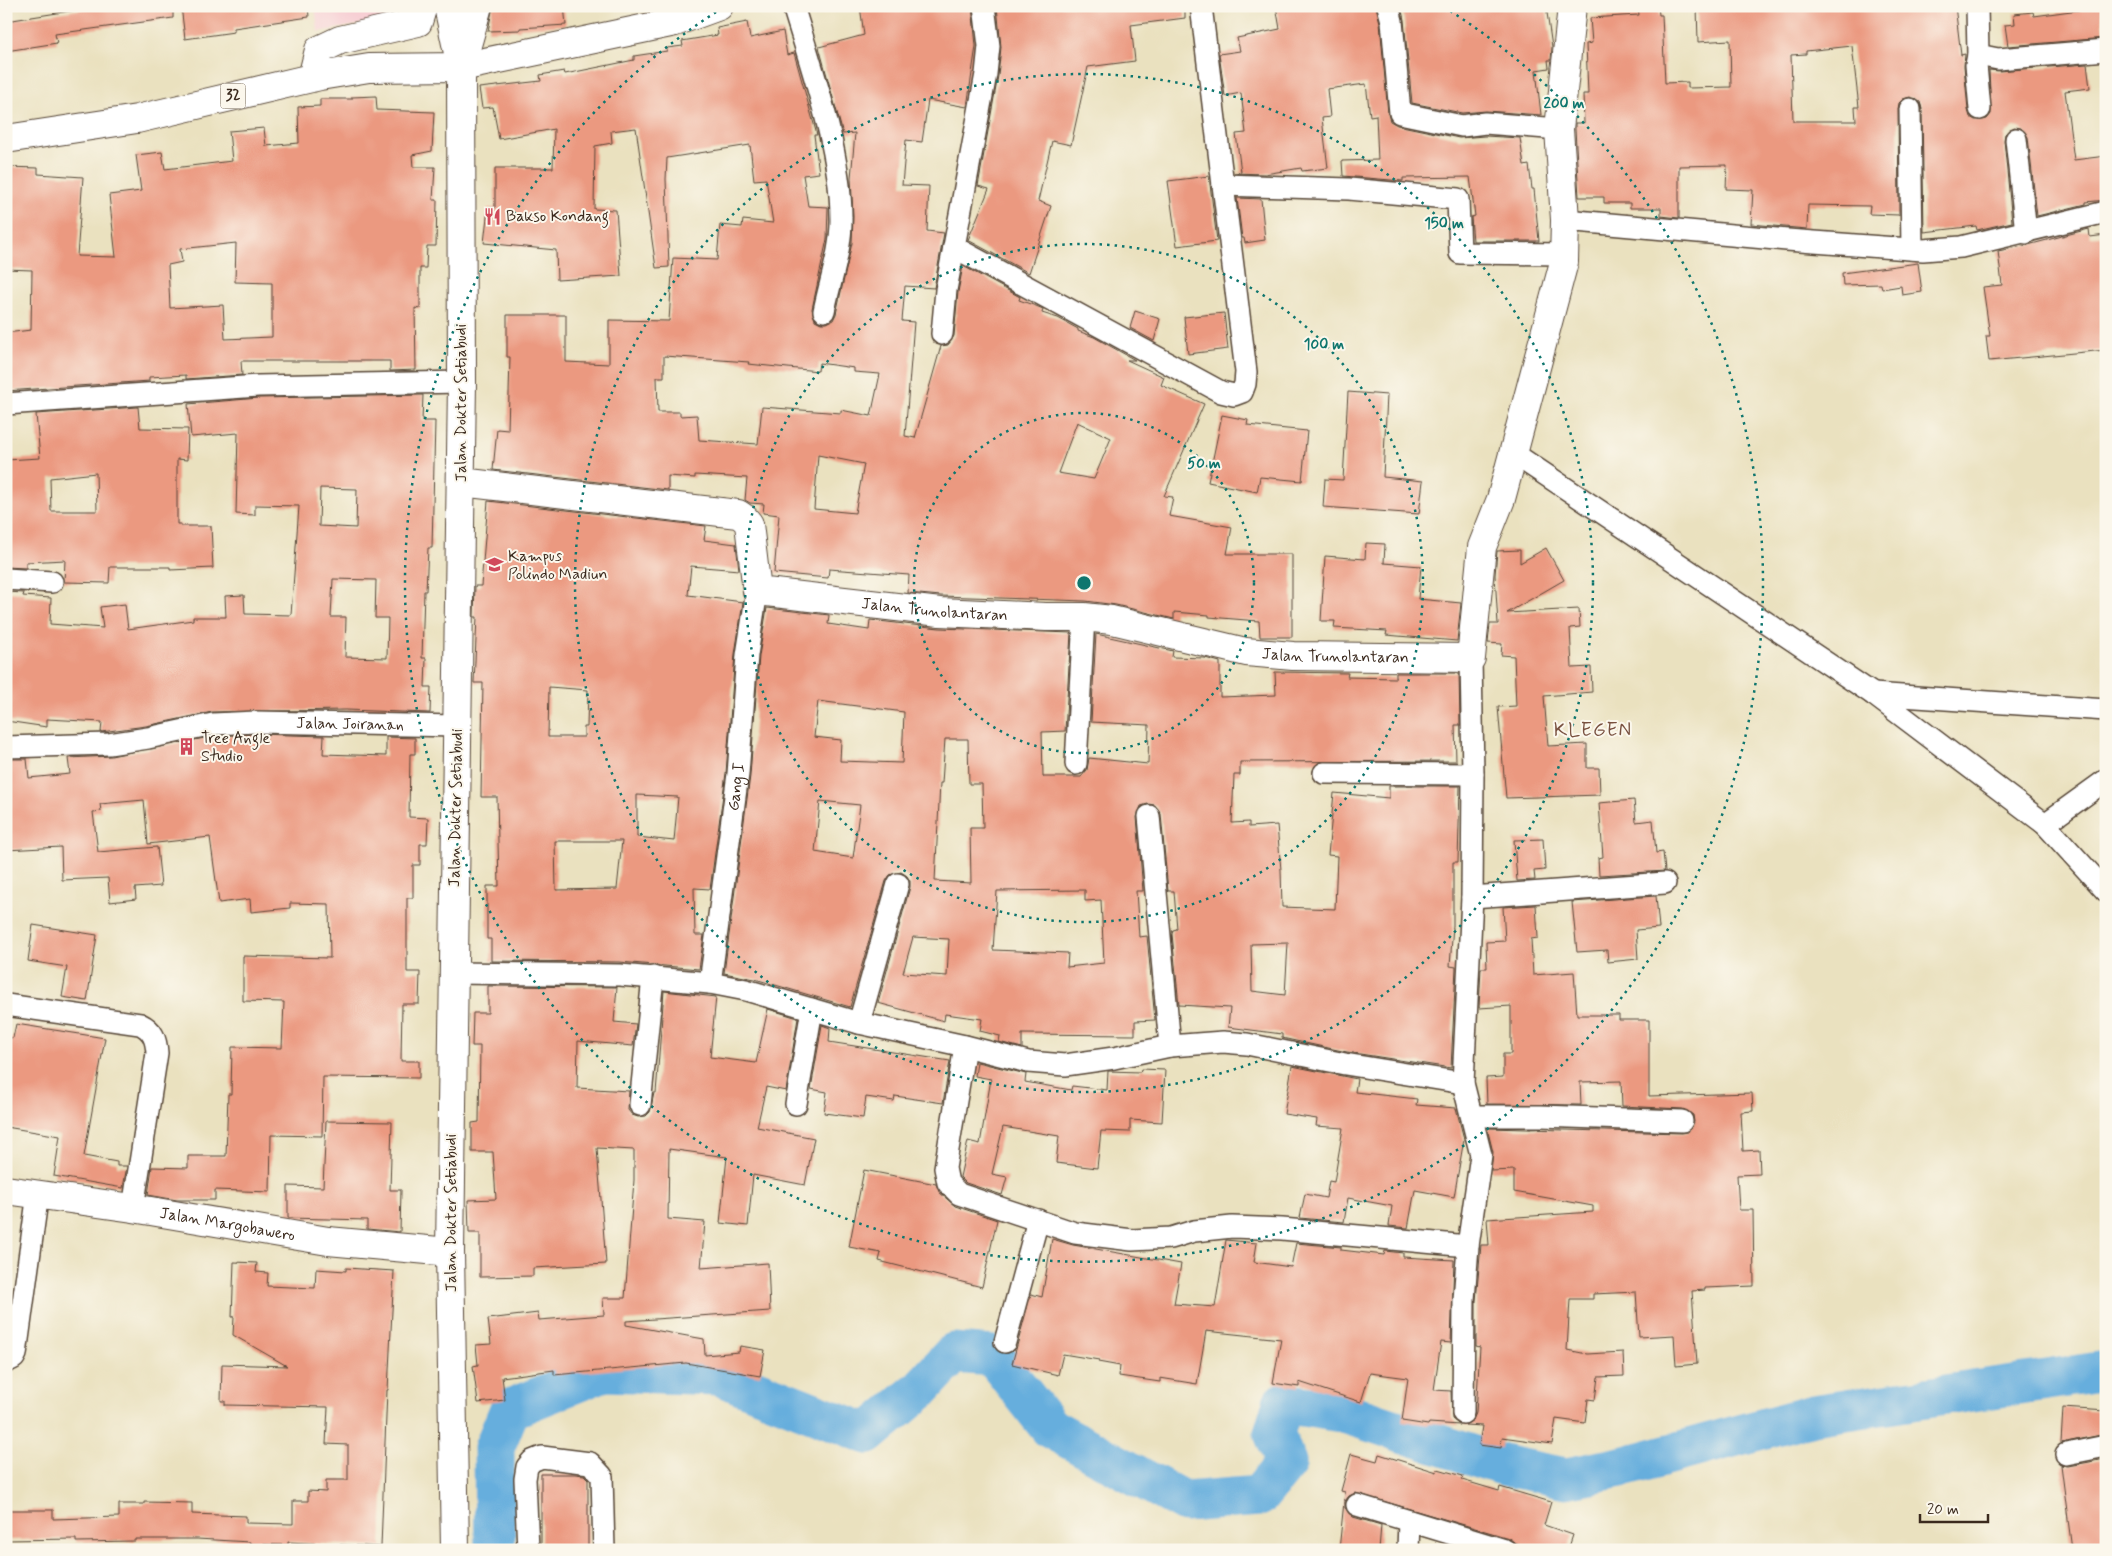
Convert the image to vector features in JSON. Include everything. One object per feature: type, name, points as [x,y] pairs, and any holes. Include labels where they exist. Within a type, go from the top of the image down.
[{"type":"main road","points":[[312,78],[319,50],[340,40],[418,22],[423,6]]},
{"type":"main road","points":[[448,6],[461,67]]},
{"type":"main road","points":[[461,67],[478,6]]},
{"type":"main road","name":"32","points":[[6,139],[137,119],[312,78],[369,68],[461,67],[675,22],[719,6]]},
{"type":"main road","points":[[1471,658],[1482,547],[1501,499],[1564,262],[1565,220],[1559,129],[1572,6]]},
{"type":"main road","name":"Jalan Dokter Setiabudi","points":[[455,1550],[450,1252],[462,382],[461,67]]},
{"type":"main road","points":[[461,482],[738,514],[748,524],[757,591]]},
{"type":"main road","name":"Jalan Trunolantaran","points":[[757,591],[940,612],[1084,617],[1112,620],[1246,652],[1293,656],[1471,658]]},
{"type":"main road","name":"Jalan Margobawero","points":[[6,1190],[133,1208],[328,1241],[450,1252]]},
{"type":"street","points":[[793,6],[826,124],[839,182],[842,219],[838,251],[824,311]]},
{"type":"street","points":[[942,334],[946,290],[986,74],[989,46],[984,6]]},
{"type":"street","points":[[954,247],[1221,392],[1234,394],[1242,392],[1246,372],[1201,6]]},
{"type":"street","points":[[1388,6],[1392,21],[1400,113],[1462,126],[1486,123],[1559,129]]},
{"type":"street","points":[[1977,6],[1978,54],[1976,65],[1980,109]]},
{"type":"street","points":[[1978,54],[1998,59],[2106,50]]},
{"type":"street","points":[[1910,109],[1912,249]]},
{"type":"street","points":[[2016,139],[2026,233]]},
{"type":"street","points":[[1223,185],[1349,189],[1458,199],[1460,253],[1564,254]]},
{"type":"street","points":[[1565,220],[1912,249],[1961,247],[2026,233],[2106,212]]},
{"type":"street","points":[[6,404],[258,386],[368,382],[462,382]]},
{"type":"street","points":[[1513,454],[1873,694],[2045,824],[2106,891]]},
{"type":"street","points":[[6,579],[52,582]]},
{"type":"street","name":"Gang I","points":[[710,983],[738,774],[747,655],[757,591]]},
{"type":"street","points":[[1076,764],[1084,617]]},
{"type":"street","points":[[1464,1414],[1464,1300],[1468,1246],[1481,1155],[1463,1083],[1472,897],[1473,774],[1471,658]]},
{"type":"street","points":[[1873,694],[2106,710]]},
{"type":"street","name":"Jalan Joiranan","points":[[6,747],[109,744],[213,724],[256,722],[457,726]]},
{"type":"street","points":[[1324,773],[1473,774]]},
{"type":"street","points":[[2045,824],[2106,780]]},
{"type":"street","points":[[1148,816],[1170,1046]]},
{"type":"street","points":[[1472,897],[1665,883]]},
{"type":"street","points":[[860,1023],[898,884]]},
{"type":"street","points":[[453,974],[620,975],[710,983],[746,990],[860,1023],[1028,1062],[1065,1065],[1114,1058],[1170,1046],[1223,1042],[1247,1044],[1345,1064],[1463,1083]]},
{"type":"street","points":[[640,1105],[653,977]]},
{"type":"street","points":[[6,1005],[140,1024],[149,1028],[156,1041],[157,1053],[133,1208]]},
{"type":"street","points":[[796,1104],[812,1009]]},
{"type":"street","points":[[965,1046],[945,1168],[948,1183],[959,1194],[1075,1233],[1132,1240],[1171,1238],[1194,1231],[1232,1227],[1282,1229],[1468,1246]]},
{"type":"street","points":[[1472,1116],[1560,1116],[1682,1121]]},
{"type":"street","points":[[6,1362],[14,1358],[16,1354],[38,1194]]},
{"type":"street","points":[[1005,1342],[1038,1220]]},
{"type":"street","points":[[2066,1454],[2106,1446]]},
{"type":"street","points":[[528,1550],[525,1479],[528,1467],[532,1461],[542,1457],[590,1463],[602,1476],[604,1550]]},
{"type":"street","points":[[1357,1505],[1505,1550]]},
{"type":"street","points":[[1408,1550],[1409,1521]]},
{"type":"shaded area","points":[[315,6],[414,6],[409,16],[318,32]]},
{"type":"building","points":[[83,6],[173,6],[173,18],[55,34],[57,43],[6,51],[6,21],[83,9]]},
{"type":"building","points":[[181,6],[308,6],[309,17],[234,28],[234,32],[185,39]]},
{"type":"building","points":[[493,6],[564,6],[566,25],[488,31]]},
{"type":"building","points":[[860,6],[972,6],[976,46],[967,107],[928,100],[922,142],[906,140],[902,185],[929,186],[927,231],[944,233],[934,288],[905,286],[902,321],[914,322],[905,436],[915,438],[941,346],[948,345],[954,336],[958,292],[963,266],[1020,297],[1019,300],[1043,309],[1042,313],[1058,318],[1078,329],[1078,331],[1094,337],[1135,360],[1127,360],[1164,377],[1161,385],[1204,404],[1164,496],[1173,497],[1169,516],[1232,527],[1227,554],[1292,554],[1292,637],[1260,637],[1259,621],[1209,617],[1209,615],[1174,612],[1174,619],[1116,605],[1086,601],[941,596],[908,593],[909,575],[829,569],[828,578],[774,573],[779,515],[763,513],[764,504],[750,503],[745,500],[747,478],[695,475],[695,478],[668,476],[668,490],[493,470],[497,429],[508,430],[510,357],[507,357],[507,315],[566,315],[566,362],[609,364],[609,320],[669,321],[673,258],[717,260],[720,225],[742,227],[743,220],[773,223],[766,179],[754,180],[750,145],[667,158],[669,267],[656,268],[636,128],[611,131],[612,143],[595,146],[594,209],[616,210],[621,276],[557,280],[556,250],[484,243],[488,208],[495,208],[495,168],[553,168],[554,129],[499,139],[493,107],[482,108],[479,88],[541,81],[540,75],[564,71],[565,74],[634,60],[634,56],[667,51],[667,48],[683,46],[682,41],[718,35],[717,28],[747,22],[750,38],[783,31],[787,55],[794,53],[817,135],[814,135],[819,173],[803,175],[808,206],[828,207],[827,239],[812,309],[815,320],[827,323],[833,320],[836,314],[852,243],[851,178],[855,133],[843,134],[819,47],[864,35]],"holes":[[[664,356],[749,362],[748,364],[818,371],[819,363],[854,368],[854,372],[880,374],[871,416],[841,410],[841,413],[762,407],[758,444],[699,440],[697,415],[680,416],[680,412],[658,412],[657,377],[664,377]],[[1077,422],[1111,438],[1094,479],[1058,473]],[[818,455],[864,464],[855,513],[814,509]]]},
{"type":"building","points":[[997,6],[1185,6],[1185,18],[1131,25],[1135,61],[1088,67],[1071,145],[1052,141],[1038,201],[1051,206],[1029,273],[968,240],[989,189],[978,186],[998,76],[1001,47]]},
{"type":"building","points":[[1276,6],[1376,6],[1380,23],[1390,121],[1397,125],[1459,138],[1485,136],[1520,138],[1524,166],[1529,165],[1532,189],[1534,189],[1539,241],[1473,241],[1471,217],[1475,216],[1470,177],[1403,178],[1403,181],[1343,176],[1342,161],[1378,160],[1376,115],[1370,116],[1366,84],[1327,89],[1330,117],[1322,118],[1328,168],[1302,171],[1301,168],[1265,174],[1234,173],[1241,172],[1236,134],[1246,133],[1241,93],[1225,96],[1219,54],[1240,51],[1237,38],[1280,29]]},
{"type":"building","points":[[1401,6],[1546,6],[1552,47],[1551,60],[1548,60],[1549,68],[1536,70],[1541,115],[1486,111],[1462,113],[1412,103]]},
{"type":"building","points":[[1638,6],[1658,6],[1659,15],[1662,15],[1665,83],[1688,82],[1688,88],[1731,87],[1730,40],[1698,42],[1697,6],[1955,6],[1961,55],[1965,54],[1964,66],[1968,110],[1970,117],[1975,120],[1987,119],[1991,114],[1989,70],[1999,71],[2087,64],[2090,88],[2065,91],[2074,160],[2106,156],[2106,200],[2086,202],[2086,204],[2037,216],[2028,137],[2021,128],[2014,127],[2005,134],[2004,140],[2012,222],[1977,230],[1976,226],[1924,232],[1922,109],[1920,102],[1910,97],[1903,99],[1899,103],[1898,109],[1899,215],[1869,214],[1870,206],[1808,205],[1807,229],[1751,224],[1753,190],[1726,189],[1727,165],[1679,166],[1679,218],[1661,216],[1661,208],[1630,208],[1630,203],[1604,203],[1604,197],[1579,197],[1575,123],[1584,123],[1583,94],[1588,94],[1586,44],[1592,43],[1590,18],[1639,15]],"holes":[[[1852,46],[1859,107],[1855,107],[1856,121],[1793,121],[1791,55],[1806,54],[1806,51]]]},
{"type":"building","points":[[2101,7],[2105,38],[2008,46],[2005,25],[2015,24],[2014,14],[2033,12],[2034,16]]},
{"type":"building","points":[[376,96],[377,110],[434,112],[432,151],[412,155],[413,167],[435,167],[433,200],[437,200],[436,246],[427,246],[426,268],[420,268],[420,309],[415,308],[416,370],[390,371],[390,361],[241,361],[242,375],[186,379],[186,375],[149,377],[149,381],[6,391],[6,333],[31,330],[32,270],[6,269],[6,167],[38,168],[38,174],[83,177],[77,256],[116,257],[109,195],[141,191],[136,155],[162,152],[165,169],[232,161],[229,131],[264,128],[266,146],[299,143],[298,107],[320,106],[320,99],[352,99],[352,97]],"holes":[[[236,243],[235,282],[272,283],[272,337],[225,339],[223,305],[170,308],[168,265],[182,262],[180,249]]]},
{"type":"building","points":[[1209,176],[1217,241],[1177,246],[1168,181]]},
{"type":"building","points":[[1237,198],[1261,199],[1265,240],[1245,243],[1244,238],[1242,238]]},
{"type":"building","points":[[2089,229],[2090,237],[2106,235],[2106,350],[1989,361],[1986,336],[1990,336],[1983,287],[2002,285],[1998,251]]},
{"type":"building","points":[[1918,263],[1922,292],[1902,295],[1901,286],[1882,289],[1881,284],[1843,285],[1842,273]]},
{"type":"building","points":[[1135,311],[1160,319],[1154,341],[1130,328]]},
{"type":"building","points":[[1224,313],[1228,349],[1188,354],[1184,317]]},
{"type":"building","points":[[1348,392],[1387,395],[1383,477],[1423,481],[1419,514],[1323,507],[1325,479],[1343,480]]},
{"type":"building","points":[[423,395],[422,421],[435,421],[432,548],[428,548],[426,591],[424,591],[422,658],[426,658],[425,687],[431,687],[430,713],[346,710],[212,712],[146,726],[101,732],[102,722],[47,719],[47,727],[6,721],[6,592],[24,593],[23,596],[51,598],[50,624],[103,628],[100,607],[125,604],[128,629],[193,620],[193,617],[226,617],[225,596],[244,595],[245,614],[291,615],[299,506],[255,505],[255,515],[236,514],[238,433],[191,437],[188,404],[259,398]],"holes":[[[320,488],[357,489],[356,528],[319,526]],[[333,579],[376,580],[375,618],[388,618],[387,658],[345,657],[346,617],[331,617]]]},
{"type":"building","points":[[138,407],[140,428],[188,429],[187,460],[177,459],[177,524],[181,524],[181,526],[211,526],[213,568],[170,570],[170,567],[110,567],[109,583],[64,582],[65,560],[26,562],[26,568],[6,567],[6,460],[40,458],[36,414]],"holes":[[[96,473],[97,511],[51,511],[50,478]]]},
{"type":"building","points":[[1222,415],[1248,420],[1247,425],[1307,431],[1302,481],[1260,477],[1257,492],[1208,482]]},
{"type":"building","points":[[488,501],[706,526],[704,540],[736,544],[739,570],[691,566],[688,595],[743,602],[735,654],[726,773],[710,889],[694,888],[695,935],[704,935],[699,969],[620,962],[491,961],[491,939],[487,939],[487,886],[499,886],[497,797],[481,797],[483,683],[474,683],[477,617],[474,617],[475,586],[481,586]],"holes":[[[549,687],[588,690],[587,727],[584,727],[584,737],[548,737]],[[637,795],[678,797],[674,841],[637,837]],[[555,841],[622,841],[617,889],[556,890]]]},
{"type":"building","points":[[1366,543],[1385,544],[1384,563],[1421,566],[1418,599],[1461,603],[1457,641],[1386,635],[1387,631],[1334,628],[1335,621],[1321,621],[1325,556],[1365,559]]},
{"type":"building","points":[[1546,548],[1564,580],[1507,613],[1579,609],[1580,627],[1570,628],[1572,668],[1591,667],[1592,692],[1544,696],[1548,746],[1587,744],[1587,768],[1599,768],[1600,795],[1506,798],[1498,707],[1516,706],[1514,656],[1501,655],[1502,644],[1488,643],[1490,624],[1498,624],[1495,575],[1497,551],[1520,550],[1520,563]]},
{"type":"building","points":[[767,608],[829,615],[828,624],[869,630],[870,620],[939,628],[1071,633],[1065,731],[1042,732],[1043,777],[1081,777],[1087,770],[1089,758],[1148,764],[1149,725],[1091,722],[1096,634],[1173,651],[1172,657],[1205,658],[1220,662],[1220,697],[1276,695],[1275,672],[1348,673],[1347,677],[1396,678],[1396,673],[1459,673],[1460,725],[1455,725],[1456,761],[1240,762],[1240,775],[1234,775],[1232,823],[1249,822],[1249,827],[1277,825],[1282,907],[1335,909],[1337,856],[1328,855],[1334,793],[1389,798],[1389,786],[1460,786],[1458,862],[1453,862],[1453,925],[1450,966],[1456,967],[1451,1068],[1347,1052],[1282,1038],[1282,1034],[1228,1027],[1230,1008],[1179,1005],[1172,934],[1173,930],[1177,929],[1174,891],[1168,891],[1161,814],[1155,805],[1148,804],[1141,806],[1137,817],[1143,891],[1136,891],[1139,937],[1147,936],[1155,1020],[1135,1021],[1135,1035],[1022,1034],[1022,1048],[999,1042],[1000,1036],[980,1031],[982,1019],[945,1014],[944,1021],[878,1003],[910,887],[910,881],[907,876],[901,872],[890,875],[886,881],[850,1007],[755,979],[724,973],[750,776],[759,656]],"holes":[[[818,701],[904,712],[902,763],[840,761],[841,740],[814,737]],[[945,739],[968,739],[969,784],[982,784],[983,828],[970,828],[971,883],[935,881],[940,783],[942,783]],[[820,801],[860,805],[853,858],[815,852]],[[1085,890],[1085,901],[1101,900],[1104,963],[1067,967],[1068,953],[993,950],[997,891]],[[913,937],[949,939],[947,976],[903,973]],[[1288,943],[1285,995],[1252,991],[1251,944]]]},
{"type":"building","points":[[256,734],[324,736],[323,754],[386,756],[386,737],[415,738],[415,754],[410,754],[409,817],[428,818],[427,844],[420,844],[420,865],[413,865],[413,898],[407,898],[407,972],[420,972],[419,1004],[402,1004],[401,1061],[419,1061],[419,1078],[323,1077],[322,1136],[271,1135],[270,1192],[215,1190],[215,1200],[177,1200],[148,1195],[152,1167],[188,1168],[188,1156],[226,1156],[228,1094],[231,1094],[232,1047],[282,1048],[284,1002],[243,1001],[243,956],[330,958],[329,904],[290,903],[290,908],[251,912],[250,899],[219,903],[210,837],[148,844],[144,800],[100,804],[101,811],[93,812],[98,852],[157,847],[161,886],[135,888],[136,899],[110,902],[108,878],[62,880],[61,847],[6,850],[6,759],[27,759],[29,778],[70,774],[68,758],[111,756],[215,736]]},
{"type":"building","points":[[1634,800],[1636,822],[1653,820],[1656,853],[1663,852],[1665,871],[1599,875],[1598,858],[1603,857],[1599,803]]},
{"type":"building","points":[[1543,839],[1545,870],[1534,871],[1535,880],[1517,881],[1514,840]]},
{"type":"building","points":[[1656,896],[1659,928],[1636,930],[1638,959],[1608,962],[1607,950],[1577,952],[1572,902]]},
{"type":"building","points":[[1536,905],[1538,938],[1531,939],[1533,975],[1574,972],[1577,1015],[1619,1015],[1619,1020],[1649,1020],[1649,1096],[1752,1093],[1753,1111],[1741,1112],[1743,1151],[1759,1150],[1760,1174],[1737,1175],[1739,1210],[1753,1210],[1754,1286],[1705,1288],[1705,1290],[1692,1291],[1697,1364],[1676,1366],[1674,1335],[1639,1337],[1636,1292],[1593,1294],[1593,1299],[1570,1299],[1567,1350],[1587,1354],[1623,1352],[1624,1376],[1598,1377],[1595,1400],[1588,1399],[1585,1423],[1556,1419],[1552,1444],[1502,1437],[1501,1448],[1479,1445],[1482,1426],[1465,1425],[1473,1420],[1476,1413],[1480,1347],[1476,1346],[1476,1301],[1481,1245],[1489,1245],[1487,1219],[1593,1212],[1593,1206],[1514,1192],[1514,1170],[1491,1171],[1493,1152],[1487,1128],[1682,1133],[1688,1132],[1694,1122],[1693,1115],[1683,1109],[1622,1106],[1621,1081],[1580,1082],[1581,1105],[1487,1104],[1486,1078],[1503,1077],[1503,1054],[1511,1054],[1511,1006],[1479,1008],[1481,968],[1487,968],[1486,942],[1505,941],[1503,907]]},
{"type":"building","points":[[33,925],[97,935],[87,1001],[62,997],[67,967],[28,961]]},
{"type":"building","points":[[488,986],[617,987],[614,1022],[636,1024],[633,1046],[578,1041],[577,1088],[629,1091],[628,1110],[632,1115],[638,1117],[646,1116],[650,1112],[654,1093],[656,1093],[664,991],[716,997],[710,1057],[756,1063],[768,1009],[798,1018],[786,1091],[766,1087],[757,1127],[814,1138],[805,1185],[753,1175],[748,1226],[720,1223],[727,1157],[669,1149],[668,1219],[705,1222],[701,1268],[768,1263],[770,1311],[626,1321],[626,1325],[704,1339],[705,1355],[739,1352],[740,1346],[765,1350],[760,1376],[686,1363],[554,1375],[554,1370],[502,1377],[505,1400],[478,1403],[473,1366],[478,1365],[476,1345],[491,1344],[488,1319],[538,1313],[539,1320],[604,1315],[603,1298],[625,1298],[634,1180],[634,1150],[597,1148],[606,1264],[533,1268],[533,1276],[480,1277],[480,1233],[469,1233],[468,1200],[496,1199],[493,1152],[472,1152],[472,1123],[479,1122],[480,1046],[472,1046],[473,1013],[488,1013]]},
{"type":"building","points":[[16,1024],[105,1038],[84,1156],[117,1162],[117,1166],[127,1166],[123,1188],[54,1176],[60,1136],[6,1127],[6,1037],[13,1038]]},
{"type":"building","points":[[822,1025],[830,1028],[829,1042],[950,1061],[943,1103],[895,1096],[894,1101],[866,1097],[863,1118],[824,1113],[827,1092],[811,1089]]},
{"type":"building","points":[[977,1062],[1026,1074],[1025,1082],[1071,1090],[1072,1086],[1107,1090],[1108,1071],[1140,1072],[1141,1069],[1165,1070],[1162,1122],[1130,1120],[1130,1132],[1101,1131],[1097,1168],[1056,1163],[1059,1136],[1003,1127],[992,1174],[1007,1177],[1002,1195],[966,1183],[960,1177],[968,1141],[980,1144],[991,1079],[975,1076]]},
{"type":"building","points":[[1292,1066],[1357,1079],[1355,1092],[1417,1099],[1416,1105],[1456,1108],[1464,1139],[1454,1197],[1415,1190],[1408,1228],[1389,1226],[1392,1206],[1348,1198],[1344,1222],[1300,1218],[1305,1194],[1326,1198],[1329,1181],[1334,1182],[1343,1128],[1316,1126],[1317,1119],[1284,1114]]},
{"type":"building","points":[[326,1121],[392,1122],[390,1190],[401,1190],[400,1232],[367,1229],[367,1220],[288,1218],[288,1186],[323,1187]]},
{"type":"building","points":[[864,1170],[936,1184],[939,1192],[955,1206],[997,1220],[982,1287],[879,1261],[881,1253],[849,1247]]},
{"type":"building","points":[[1052,1239],[1073,1245],[1181,1264],[1174,1304],[1215,1307],[1226,1240],[1257,1243],[1254,1262],[1291,1267],[1296,1243],[1341,1247],[1341,1250],[1384,1255],[1385,1251],[1403,1253],[1403,1257],[1454,1260],[1451,1343],[1441,1342],[1434,1390],[1451,1391],[1452,1419],[1460,1425],[1429,1423],[1428,1425],[1402,1421],[1408,1378],[1370,1373],[1361,1402],[1299,1382],[1299,1387],[1273,1383],[1281,1339],[1206,1331],[1197,1384],[1160,1378],[1160,1382],[1119,1376],[1120,1366],[1098,1362],[1099,1360],[1063,1354],[1058,1375],[1012,1364],[1031,1294],[1042,1297]]},
{"type":"building","points":[[234,1262],[257,1263],[256,1272],[268,1273],[267,1286],[315,1288],[316,1269],[346,1271],[346,1268],[394,1271],[381,1547],[288,1542],[288,1545],[250,1544],[250,1542],[197,1539],[135,1539],[135,1541],[76,1542],[76,1539],[6,1540],[6,1510],[53,1510],[53,1519],[119,1517],[119,1504],[144,1504],[144,1502],[192,1503],[192,1514],[246,1516],[246,1523],[293,1524],[293,1501],[308,1501],[308,1491],[326,1492],[326,1480],[348,1480],[348,1445],[326,1444],[328,1407],[225,1405],[225,1401],[221,1401],[222,1364],[287,1366],[233,1335]]},
{"type":"building","points":[[2063,1408],[2106,1411],[2106,1434],[2061,1443]]},
{"type":"building","points":[[1351,1454],[1377,1461],[1379,1454],[1437,1472],[1438,1469],[1463,1476],[1462,1480],[1499,1491],[1500,1487],[1551,1502],[1544,1525],[1573,1535],[1568,1550],[1536,1550],[1515,1543],[1509,1538],[1355,1493],[1345,1501],[1345,1508],[1353,1517],[1381,1525],[1379,1550],[1339,1550],[1345,1492],[1341,1491]]},
{"type":"building","points":[[2106,1459],[2106,1550],[2072,1550],[2061,1465],[2068,1466]]},
{"type":"building","points":[[541,1474],[575,1474],[584,1475],[588,1479],[588,1550],[541,1550]]},
{"type":"waterway","points":[[495,1550],[494,1448],[510,1409],[604,1371],[718,1375],[868,1434],[920,1390],[954,1353],[993,1356],[1050,1428],[1185,1502],[1259,1496],[1286,1463],[1274,1433],[1283,1403],[1341,1412],[1502,1465],[1566,1478],[1626,1466],[1813,1415],[2106,1371]]},
{"type":"place","name":"Bakso Kondang","points":[[492,216]]},
{"type":"place","name":"Kampus Polindo Madiun","points":[[494,565]]},
{"type":"place","name":"Tree Angle Studio","points":[[187,747]]},
{"type":"district","name":"KLEGEN","points":[[1593,730]]}]
